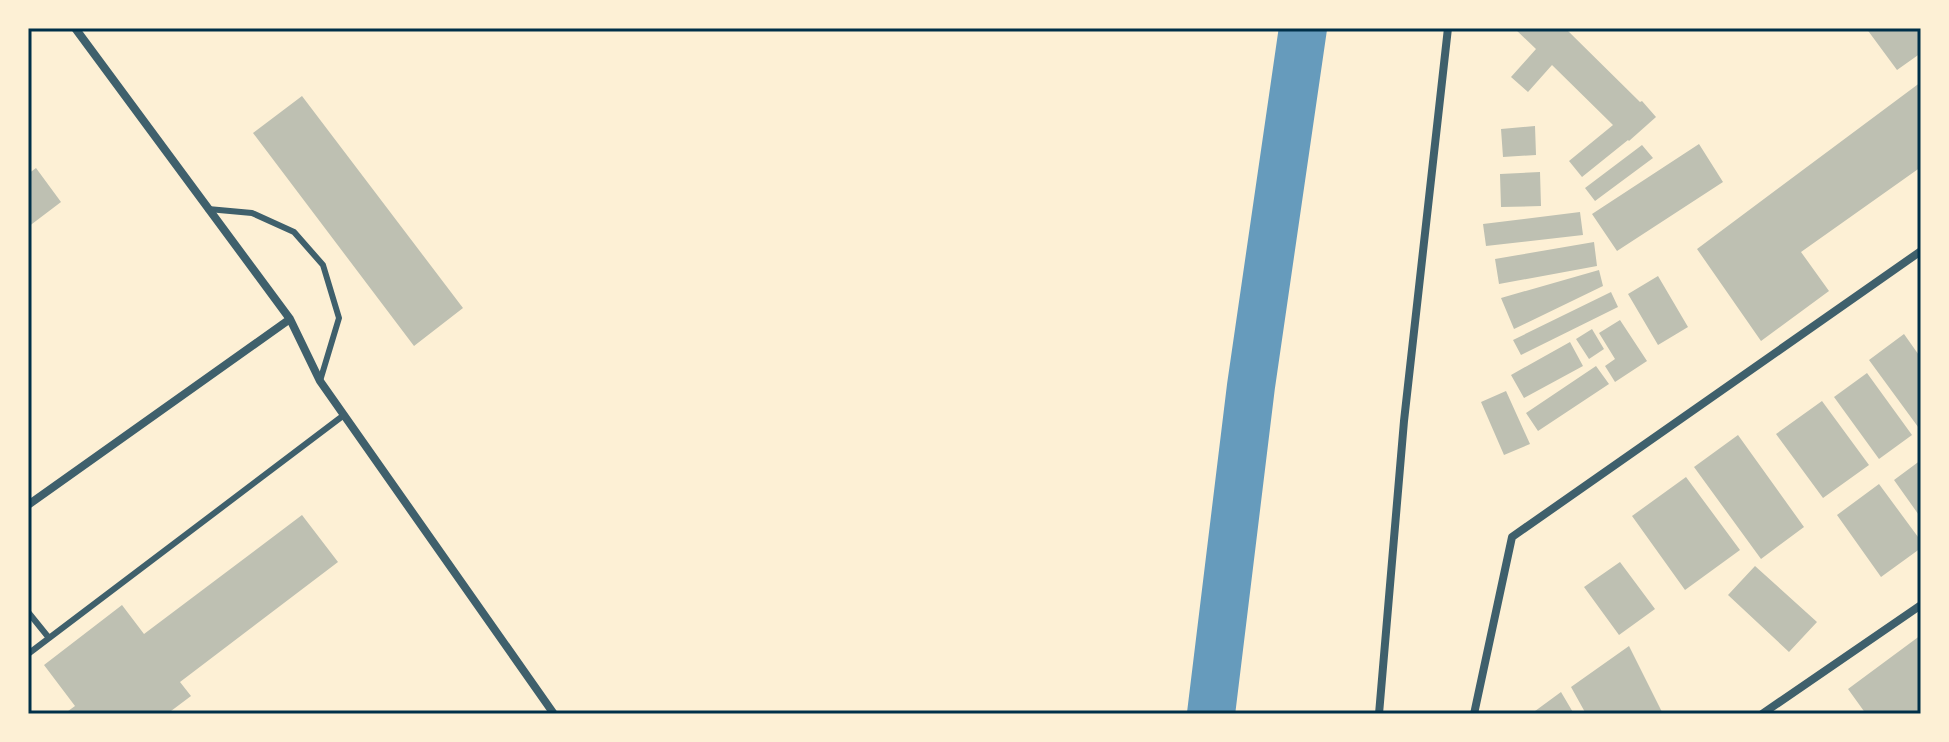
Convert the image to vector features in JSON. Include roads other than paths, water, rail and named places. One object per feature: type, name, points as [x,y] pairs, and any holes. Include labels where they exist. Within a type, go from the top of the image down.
[{"type":"street","points":[[75,28],[290,319],[320,381],[554,714]]},
{"type":"street","points":[[1379,714],[1404,421],[1448,28]]},
{"type":"street","points":[[1474,714],[1512,537],[1921,251]]},
{"type":"street","points":[[28,505],[290,319]]},
{"type":"street","points":[[1762,714],[1921,605]]},
{"type":"lane","points":[[208,209],[252,213],[294,232],[323,265],[339,318],[320,381]]},
{"type":"lane","points":[[28,654],[344,415]]},
{"type":"lane","points":[[28,612],[49,638]]},
{"type":"waterway","points":[[1211,714],[1251,386],[1303,28]]}]
